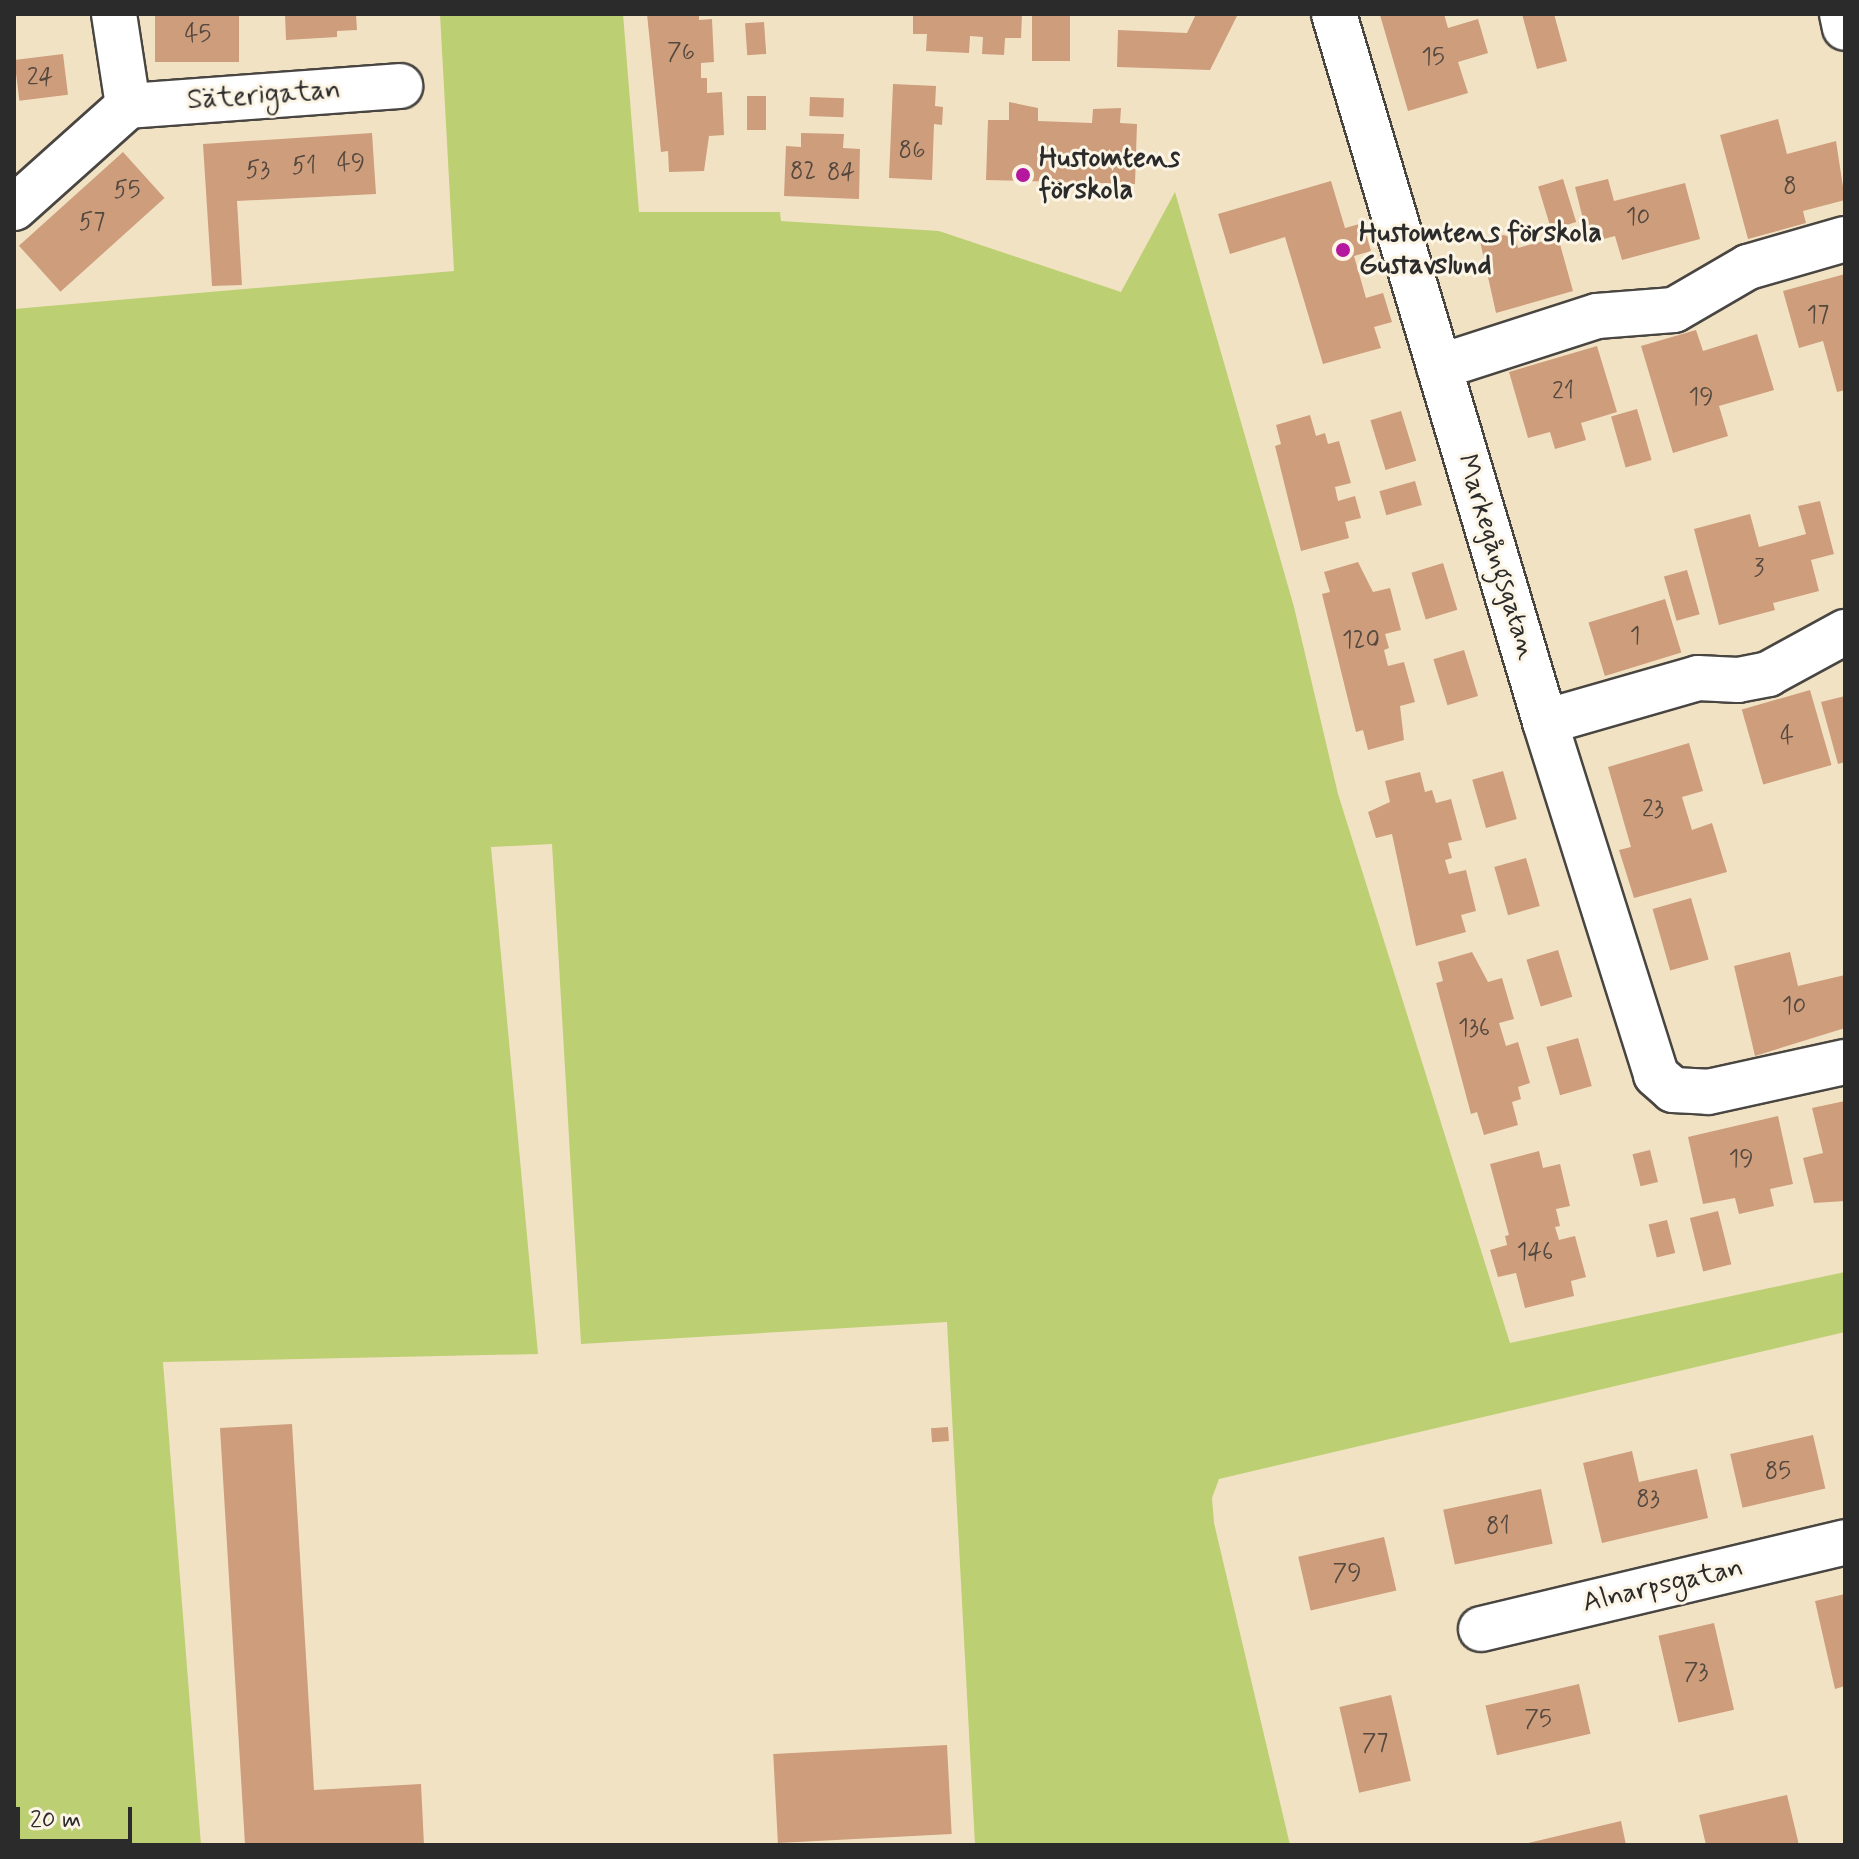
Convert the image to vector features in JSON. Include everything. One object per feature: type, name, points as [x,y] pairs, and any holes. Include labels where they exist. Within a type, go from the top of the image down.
[{"type":"street","points":[[14,208],[128,106],[114,14]]},
{"type":"street","name":"Markegångsgatan","points":[[1334,14],[1545,722],[1656,1075],[1673,1090],[1718,1091],[1845,1062]]},
{"type":"street","points":[[1842,14],[1845,28]]},
{"type":"street","name":"Säterigatan","points":[[128,106],[400,86]]},
{"type":"street","points":[[1439,367],[1597,316],[1674,310],[1748,267],[1845,239]]},
{"type":"street","points":[[1545,722],[1698,678],[1738,680],[1768,674],[1845,632]]},
{"type":"street","name":"Alnarpsgatan","points":[[1481,1629],[1845,1542]]},
{"type":"green space","points":[[440,14],[623,14],[639,212],[780,212],[781,221],[939,231],[1121,292],[1175,192],[1294,607],[1338,794],[1510,1343],[1845,1272],[1845,1332],[1219,1479],[1212,1498],[1214,1523],[1290,1845],[975,1845],[947,1322],[581,1344],[552,844],[491,847],[538,1354],[163,1362],[201,1845],[14,1845],[14,309],[454,271]]},
{"type":"building","points":[[155,14],[239,14],[239,62],[155,62]]},
{"type":"building","points":[[285,14],[356,14],[357,30],[337,31],[337,37],[286,40]]},
{"type":"building","points":[[647,14],[699,14],[699,20],[712,19],[714,62],[701,63],[701,78],[707,78],[707,93],[722,92],[724,135],[709,136],[704,171],[669,172],[668,151],[661,152]]},
{"type":"building","points":[[913,14],[1022,14],[1021,38],[1005,38],[1004,55],[982,54],[983,37],[970,36],[969,53],[926,51],[927,34],[913,34]]},
{"type":"building","points":[[1032,14],[1070,14],[1070,61],[1032,61]]},
{"type":"building","points":[[1196,14],[1238,14],[1210,70],[1117,67],[1118,30],[1187,33]]},
{"type":"building","points":[[1444,14],[1448,28],[1478,19],[1488,53],[1458,62],[1468,93],[1408,111],[1380,15]]},
{"type":"building","points":[[1522,14],[1554,14],[1567,61],[1537,69]]},
{"type":"building","points":[[764,22],[766,54],[747,55],[745,23]]},
{"type":"building","points":[[63,54],[68,95],[19,101],[14,60]]},
{"type":"building","points":[[893,84],[936,86],[935,106],[943,107],[942,125],[934,124],[932,180],[889,178]]},
{"type":"building","points":[[747,96],[766,96],[766,130],[747,130]]},
{"type":"building","points":[[810,97],[844,98],[843,117],[809,116]]},
{"type":"building","points":[[1009,102],[1038,108],[1038,121],[1092,123],[1093,109],[1121,108],[1120,123],[1137,124],[1135,184],[986,180],[988,120],[1009,120]]},
{"type":"building","points":[[1778,119],[1787,154],[1836,141],[1845,200],[1803,211],[1806,223],[1748,239],[1720,135]]},
{"type":"building","points":[[372,133],[376,194],[237,201],[242,285],[212,286],[203,144]]},
{"type":"building","points":[[801,133],[844,134],[843,148],[860,149],[859,199],[784,196],[786,146],[801,147]]},
{"type":"building","points":[[123,152],[164,198],[60,292],[19,246]]},
{"type":"building","points":[[1563,179],[1576,222],[1551,230],[1538,187]]},
{"type":"building","points":[[1608,179],[1614,201],[1685,183],[1700,239],[1622,260],[1615,236],[1589,243],[1575,187]]},
{"type":"building","points":[[1331,181],[1345,228],[1363,223],[1371,251],[1354,256],[1366,298],[1383,293],[1392,322],[1374,327],[1381,348],[1323,364],[1285,237],[1230,254],[1218,214]]},
{"type":"building","points":[[1504,235],[1516,239],[1518,248],[1558,237],[1573,291],[1496,313],[1480,241]]},
{"type":"building","points":[[1845,274],[1845,390],[1837,392],[1823,341],[1799,348],[1783,291]]},
{"type":"building","points":[[1696,330],[1703,351],[1757,334],[1774,390],[1719,406],[1728,436],[1673,453],[1641,346]]},
{"type":"building","points":[[1597,346],[1617,412],[1581,423],[1586,440],[1555,449],[1550,432],[1528,438],[1509,372]]},
{"type":"building","points":[[1637,409],[1652,460],[1626,467],[1611,416]]},
{"type":"building","points":[[1401,411],[1416,461],[1386,470],[1370,420]]},
{"type":"building","points":[[1310,415],[1316,436],[1325,433],[1328,444],[1339,441],[1351,483],[1335,487],[1338,501],[1355,496],[1361,518],[1345,522],[1349,538],[1301,551],[1275,446],[1281,444],[1276,425]]},
{"type":"building","points":[[1415,481],[1422,505],[1386,515],[1379,491]]},
{"type":"building","points":[[1820,501],[1834,554],[1811,560],[1819,591],[1773,603],[1775,610],[1719,625],[1694,529],[1750,514],[1759,547],[1806,534],[1798,506]]},
{"type":"building","points":[[1358,562],[1373,592],[1390,588],[1401,630],[1385,634],[1389,648],[1384,650],[1388,666],[1404,662],[1415,702],[1400,706],[1404,740],[1368,750],[1363,730],[1356,732],[1322,594],[1330,592],[1324,572]]},
{"type":"building","points":[[1443,563],[1457,610],[1426,620],[1411,573]]},
{"type":"building","points":[[1687,570],[1700,614],[1677,621],[1664,577]]},
{"type":"building","points":[[1665,599],[1681,653],[1605,676],[1588,622]]},
{"type":"building","points":[[1464,650],[1478,696],[1447,705],[1433,659]]},
{"type":"building","points":[[1810,690],[1831,765],[1763,785],[1742,710]]},
{"type":"building","points":[[1845,696],[1845,762],[1838,764],[1821,702]]},
{"type":"building","points":[[1689,743],[1703,791],[1682,797],[1692,830],[1712,823],[1727,872],[1634,898],[1619,850],[1631,847],[1608,767]]},
{"type":"building","points":[[1503,771],[1517,819],[1486,828],[1472,780]]},
{"type":"building","points":[[1420,772],[1425,792],[1432,790],[1436,803],[1451,799],[1462,840],[1448,843],[1452,858],[1445,860],[1449,874],[1466,870],[1476,911],[1461,915],[1466,932],[1416,946],[1392,834],[1376,838],[1368,812],[1390,802],[1385,781]]},
{"type":"building","points":[[1526,858],[1540,906],[1508,915],[1494,867]]},
{"type":"building","points":[[1691,898],[1709,960],[1670,971],[1653,909]]},
{"type":"building","points":[[1558,950],[1572,997],[1541,1007],[1526,960]]},
{"type":"building","points":[[1472,952],[1488,982],[1502,978],[1514,1019],[1499,1023],[1506,1046],[1518,1042],[1530,1083],[1518,1087],[1521,1099],[1512,1102],[1518,1125],[1484,1135],[1477,1112],[1471,1114],[1436,983],[1443,981],[1438,962]]},
{"type":"building","points":[[1790,952],[1798,986],[1845,975],[1845,1028],[1755,1056],[1734,966]]},
{"type":"building","points":[[1578,1038],[1592,1086],[1560,1095],[1546,1047]]},
{"type":"building","points":[[1845,1101],[1845,1201],[1814,1203],[1803,1158],[1823,1153],[1812,1108]]},
{"type":"building","points":[[1778,1116],[1793,1184],[1770,1189],[1774,1206],[1739,1214],[1735,1198],[1703,1204],[1688,1137]]},
{"type":"building","points":[[1650,1150],[1658,1182],[1641,1186],[1633,1154]]},
{"type":"building","points":[[1539,1151],[1543,1168],[1560,1164],[1570,1206],[1556,1209],[1560,1226],[1555,1227],[1559,1240],[1575,1236],[1586,1277],[1571,1281],[1574,1296],[1525,1308],[1516,1273],[1498,1277],[1490,1250],[1507,1245],[1505,1236],[1509,1235],[1490,1164]]},
{"type":"building","points":[[1718,1211],[1731,1264],[1703,1271],[1690,1218]]},
{"type":"building","points":[[1667,1220],[1675,1253],[1657,1258],[1649,1225]]},
{"type":"building","points":[[292,1424],[314,1790],[421,1784],[424,1845],[245,1845],[220,1428]]},
{"type":"building","points":[[948,1427],[949,1441],[932,1442],[931,1428]]},
{"type":"building","points":[[1813,1435],[1825,1489],[1743,1508],[1730,1454]]},
{"type":"building","points":[[1632,1451],[1639,1482],[1697,1469],[1708,1518],[1602,1543],[1583,1463]]},
{"type":"building","points":[[1541,1489],[1553,1544],[1455,1565],[1443,1510]]},
{"type":"building","points":[[1384,1537],[1396,1591],[1311,1610],[1298,1557]]},
{"type":"building","points":[[1845,1594],[1845,1686],[1835,1689],[1815,1601]]},
{"type":"building","points":[[1714,1623],[1734,1710],[1678,1723],[1658,1636]]},
{"type":"building","points":[[1579,1684],[1590,1734],[1497,1755],[1485,1706]]},
{"type":"building","points":[[1391,1695],[1411,1781],[1359,1793],[1339,1707]]},
{"type":"building","points":[[947,1745],[952,1834],[778,1843],[773,1754]]},
{"type":"building","points":[[1787,1795],[1799,1845],[1706,1845],[1699,1815]]},
{"type":"building","points":[[1621,1821],[1626,1845],[1524,1845],[1524,1844]]},
{"type":"place","name":"Hustomtens förskola","points":[[1023,175]]},
{"type":"place","name":"Hustomtens förskola Gustavslund","points":[[1343,250]]}]
